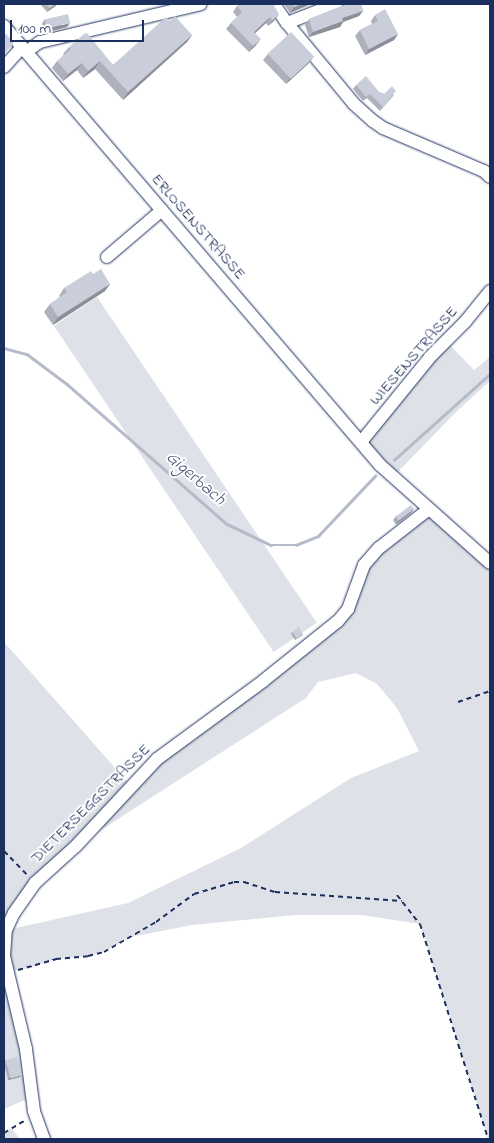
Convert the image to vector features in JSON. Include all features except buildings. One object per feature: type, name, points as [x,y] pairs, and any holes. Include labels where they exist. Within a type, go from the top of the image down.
[{"type":"street","points":[[4,67],[24,49],[40,42],[201,4]]},
{"type":"street","points":[[274,4],[287,23],[354,104],[373,121],[383,128],[484,171],[490,177]]},
{"type":"street","points":[[287,23],[336,4]]},
{"type":"street","name":"ERLOSENSTRASSE","points":[[4,26],[361,442],[393,477],[490,563]]},
{"type":"street","points":[[107,257],[162,210]]},
{"type":"street","name":"WIESENSTRASSE","points":[[361,442],[430,357],[465,322],[490,291]]},
{"type":"street","name":"DIETERSEGGSTRASSE","points":[[44,1139],[35,1116],[26,1049],[4,956],[8,925],[35,883],[76,846],[157,758],[263,681],[338,621],[348,609],[364,565],[379,548],[429,509]]},
{"type":"path","points":[[458,702],[490,691]]},
{"type":"path","points":[[4,851],[35,883]]},
{"type":"path","points":[[8,971],[24,969],[56,959],[104,952],[156,922],[194,894],[234,882],[244,882],[275,892],[402,901]]},
{"type":"path","points":[[397,895],[420,924],[488,1139]]},
{"type":"path","points":[[4,1133],[35,1116]]},
{"type":"shaded area","points":[[97,297],[317,623],[274,652],[54,326]]},
{"type":"shaded area","points":[[446,341],[474,370],[490,357],[490,381],[456,412],[393,477],[361,442]]},
{"type":"shaded area","points":[[429,509],[490,563],[490,1139],[488,1139],[420,924],[362,915],[296,915],[192,925],[131,937],[104,952],[88,956],[56,959],[25,969],[8,971],[32,1097],[4,1109],[4,642],[131,786],[338,621],[364,565]],"holes":[[[356,673],[377,684],[397,708],[419,751],[351,778],[241,848],[128,903],[7,930],[35,883],[76,846],[306,698],[318,682]]]},
{"type":"shaded area","points":[[11,1128],[20,1139],[4,1139],[4,1133]]},
{"type":"waterway","name":"Gigerbach","points":[[4,348],[27,354],[67,384],[227,524],[271,545],[296,545],[318,536],[375,476]]},
{"type":"waterway","name":"Gigerbach","points":[[394,460],[490,374]]}]
